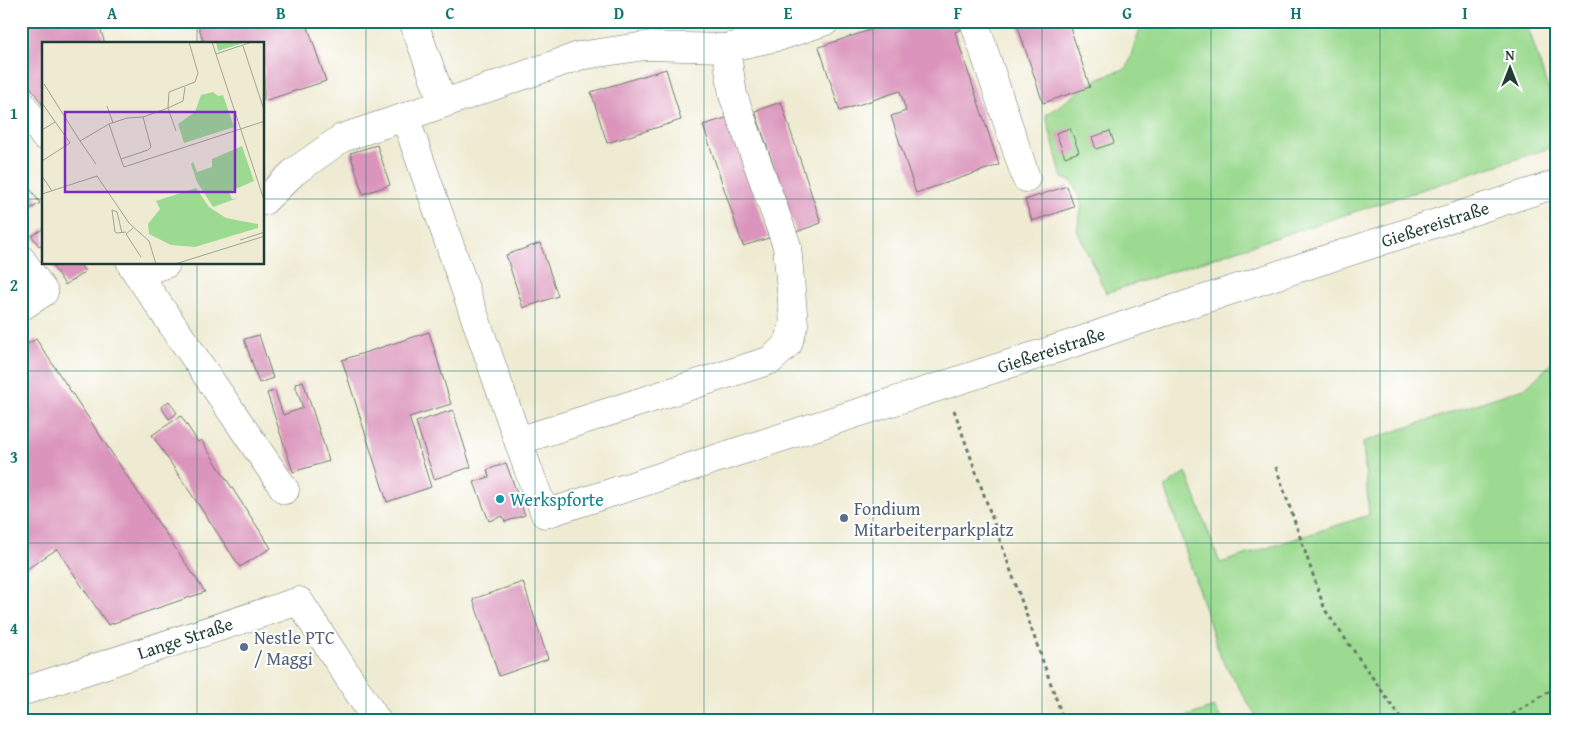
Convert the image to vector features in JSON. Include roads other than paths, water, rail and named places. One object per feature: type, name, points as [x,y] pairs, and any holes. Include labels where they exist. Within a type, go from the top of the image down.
[{"type":"street","points":[[413,21],[443,103]]},
{"type":"street","points":[[265,200],[294,172],[342,138],[579,56],[645,46],[726,48],[781,36],[826,21]]},
{"type":"street","points":[[974,21],[1026,178]]},
{"type":"street","points":[[405,117],[518,441],[772,360],[788,344],[794,324],[787,246],[733,95],[726,48]]},
{"type":"street","points":[[21,103],[42,133]]},
{"type":"street","name":"Gießereistraße","points":[[518,441],[545,514],[946,385],[1556,184]]},
{"type":"street","points":[[21,259],[44,292],[21,307]]},
{"type":"street","points":[[158,265],[134,268],[285,490]]},
{"type":"street","name":"Lange Straße","points":[[21,692],[299,601],[377,721]]},
{"type":"place","name":"Werkspforte","points":[[500,499]]},
{"type":"place","name":"Fondium Mitarbeiterparkplatz","points":[[844,518]]},
{"type":"place","name":"Nestle PTC / Maggi","points":[[244,647]]}]
